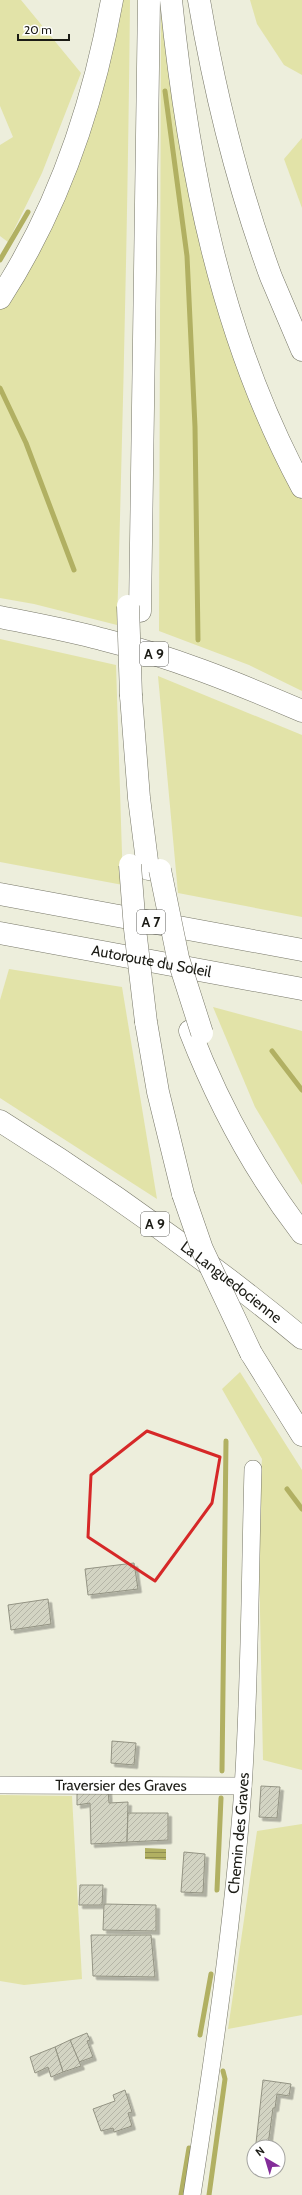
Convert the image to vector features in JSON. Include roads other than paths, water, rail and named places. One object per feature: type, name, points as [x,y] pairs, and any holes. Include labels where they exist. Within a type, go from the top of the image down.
[{"type":"highway","points":[[0,298],[33,243],[66,170],[89,101],[112,0]]},
{"type":"highway","points":[[139,0],[134,609],[136,697],[146,769],[146,868],[134,929],[146,1022],[158,1092],[183,1194],[202,1249],[251,1354],[302,1435]]},
{"type":"highway","points":[[134,609],[149,0]]},
{"type":"highway","points":[[171,0],[179,77],[211,246],[235,330],[253,380],[275,432],[302,487]]},
{"type":"highway","points":[[199,0],[222,114],[246,201],[271,277],[302,350]]},
{"type":"highway","name":"A 9","points":[[0,617],[102,639],[144,651],[188,665],[302,711]]},
{"type":"highway","points":[[136,697],[132,720],[146,868],[163,944],[196,1032],[211,1082],[241,1141],[273,1194],[302,1233]]},
{"type":"highway","name":"A 7","points":[[0,894],[302,950]]},
{"type":"highway","name":"Autoroute du Soleil","points":[[0,933],[297,989]]},
{"type":"highway","points":[[196,1032],[248,1131],[302,1216]]},
{"type":"highway","name":"La Languedocienne","points":[[0,1121],[144,1216],[244,1290],[302,1338]]},
{"type":"street","name":"Chemin des Graves","points":[[192,2195],[212,2062],[234,1896],[243,1786],[253,1469]]},
{"type":"street","name":"Traversier des Graves","points":[[0,1785],[243,1786]]},
{"type":"waterway","points":[[165,91],[187,256],[195,427],[198,640]]},
{"type":"waterway","points":[[0,260],[28,212]]},
{"type":"waterway","points":[[0,388],[26,443],[74,570]]},
{"type":"waterway","points":[[272,1051],[302,1090]]},
{"type":"waterway","points":[[222,1771],[226,1441]]},
{"type":"waterway","points":[[287,1489],[302,1509]]},
{"type":"waterway","points":[[217,1890],[221,1798]]},
{"type":"waterway","points":[[200,2035],[211,1974]]},
{"type":"waterway","points":[[209,2195],[225,2079],[223,2071]]},
{"type":"waterway","points":[[181,2195],[189,2148]]}]
